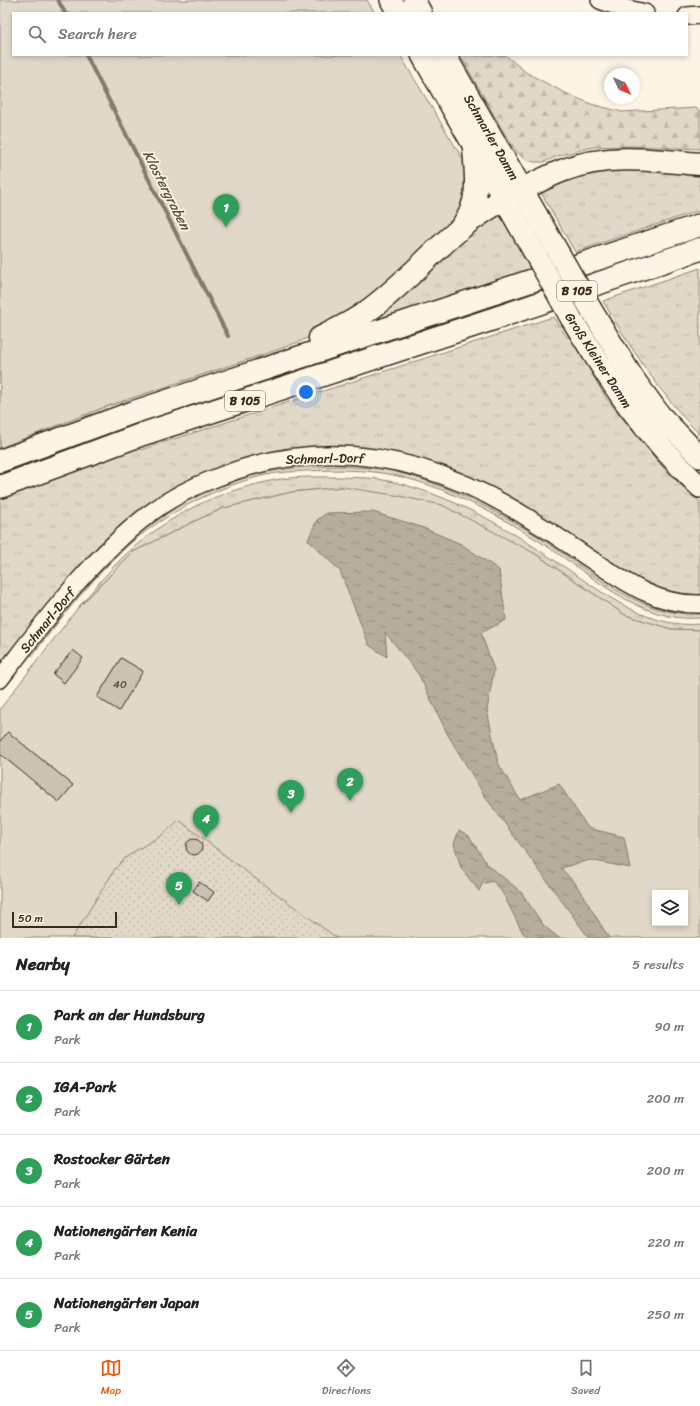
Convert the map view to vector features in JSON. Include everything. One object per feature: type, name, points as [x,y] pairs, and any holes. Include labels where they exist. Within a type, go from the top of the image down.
[{"type":"highway","points":[[462,228],[471,214],[476,200],[477,185],[474,148]]},
{"type":"highway","points":[[227,380],[256,360],[316,340],[343,327],[390,293],[462,228],[486,210],[513,194],[564,170],[599,161],[625,159],[700,164]]},
{"type":"highway","name":"B 105","points":[[0,461],[227,380],[700,225]]},
{"type":"highway","name":"B 105","points":[[0,487],[143,434],[485,322],[700,249]]},
{"type":"highway","points":[[661,262],[689,264],[700,261]]},
{"type":"street","points":[[391,0],[397,12]]},
{"type":"street","points":[[414,0],[420,12]]},
{"type":"street","points":[[600,0],[619,7],[641,12]]},
{"type":"street","points":[[688,16],[700,14]]},
{"type":"street","name":"Schmarler Damm","points":[[423,56],[474,148],[513,194]]},
{"type":"street","name":"Schmarler Damm","points":[[445,56],[513,194]]},
{"type":"street","name":"Groß Kleiner Damm","points":[[513,194],[515,202],[527,208],[538,218],[592,311],[638,384],[660,415],[700,457]]},
{"type":"street","name":"Groß Kleiner Damm","points":[[513,194],[538,259],[571,318],[606,374],[654,440],[700,487]]},
{"type":"street","name":"Schmarl-Dorf","points":[[0,679],[72,589],[125,534],[151,512],[177,496],[208,481],[236,470],[279,459],[307,455],[372,457],[404,463],[466,484],[535,522],[630,586],[673,602],[700,604]]},
{"type":"green space","points":[[0,0],[367,0],[374,12],[12,12],[12,56],[401,56],[464,161],[469,172],[466,208],[395,279],[327,328],[299,342],[105,407],[0,448]]},
{"type":"green space","points":[[461,56],[506,56],[527,73],[563,92],[591,104],[622,112],[696,108],[700,111],[700,149],[634,146],[593,147],[558,156],[544,162],[535,162],[526,160],[511,145]]},
{"type":"green space","points":[[616,167],[700,172],[700,210],[575,252],[540,191],[568,176]]},
{"type":"green space","points":[[501,214],[512,230],[531,268],[359,326],[481,221]]},
{"type":"green space","points":[[700,268],[700,435],[672,404],[647,371],[624,337],[603,301]]},
{"type":"green space","points":[[553,317],[567,337],[571,337],[606,398],[666,471],[700,502],[700,594],[686,596],[656,591],[502,495],[354,450],[173,490],[0,666],[0,372],[265,354],[105,407],[140,450]]},
{"type":"green space","points":[[340,466],[394,471],[448,489],[502,515],[546,542],[605,583],[623,593],[659,609],[679,613],[700,614],[700,618],[678,618],[657,613],[637,605],[599,583],[545,545],[507,522],[467,501],[425,484],[403,477],[382,473],[353,470],[305,471],[271,474],[230,486],[195,501],[162,520],[132,542],[101,572],[70,607],[32,656],[30,652],[67,607],[105,565],[125,545],[170,511],[202,493],[256,474],[294,468]]},
{"type":"green space","points":[[302,477],[373,478],[417,488],[466,508],[512,533],[597,589],[629,608],[646,616],[663,621],[681,624],[700,624],[700,630],[671,629],[625,615],[534,553],[342,487],[292,492],[224,508],[197,520],[133,552],[77,609],[111,570],[133,548],[163,525],[195,506],[229,492],[275,480]]},
{"type":"green space","points":[[342,487],[394,495],[442,505],[534,553],[625,615],[671,629],[700,630],[700,938],[0,938],[0,709],[77,609],[133,552],[224,508],[292,492]]},
{"type":"green space","points":[[179,820],[337,938],[72,938],[115,869],[124,859],[162,835]]},
{"type":"water","points":[[373,512],[421,527],[461,544],[499,570],[506,620],[481,633],[494,670],[487,710],[498,763],[520,800],[559,784],[588,828],[624,837],[630,868],[590,860],[561,868],[577,886],[609,938],[589,938],[486,798],[448,735],[419,675],[385,632],[387,657],[369,645],[340,571],[308,540],[317,520],[327,513]]},
{"type":"water","points":[[459,830],[469,836],[487,864],[521,892],[544,926],[559,938],[530,938],[523,933],[502,892],[493,881],[482,884],[479,891],[461,868],[454,844]]},
{"type":"building","points":[[73,650],[83,658],[64,683],[53,674]]},
{"type":"building","points":[[121,658],[143,671],[119,711],[97,697]]},
{"type":"building","points":[[8,732],[73,785],[59,802],[0,754],[0,741]]},
{"type":"building","points":[[191,839],[197,839],[202,844],[200,853],[197,855],[191,855],[186,850],[186,844]]},
{"type":"building","points":[[199,882],[214,892],[208,901],[193,891]]},
{"type":"waterway","name":"Klostergraben","points":[[58,0],[64,12]]},
{"type":"waterway","name":"Klostergraben","points":[[87,56],[228,336]]},
{"type":"place","name":"Park an der Hundsburg","points":[[226,227]]},
{"type":"place","name":"IGA-Park","points":[[350,801]]},
{"type":"place","name":"Rostocker Gärten","points":[[291,813]]},
{"type":"place","name":"Nationengärten Kenia","points":[[206,838]]},
{"type":"place","name":"Nationengärten Japan","points":[[179,905]]}]
